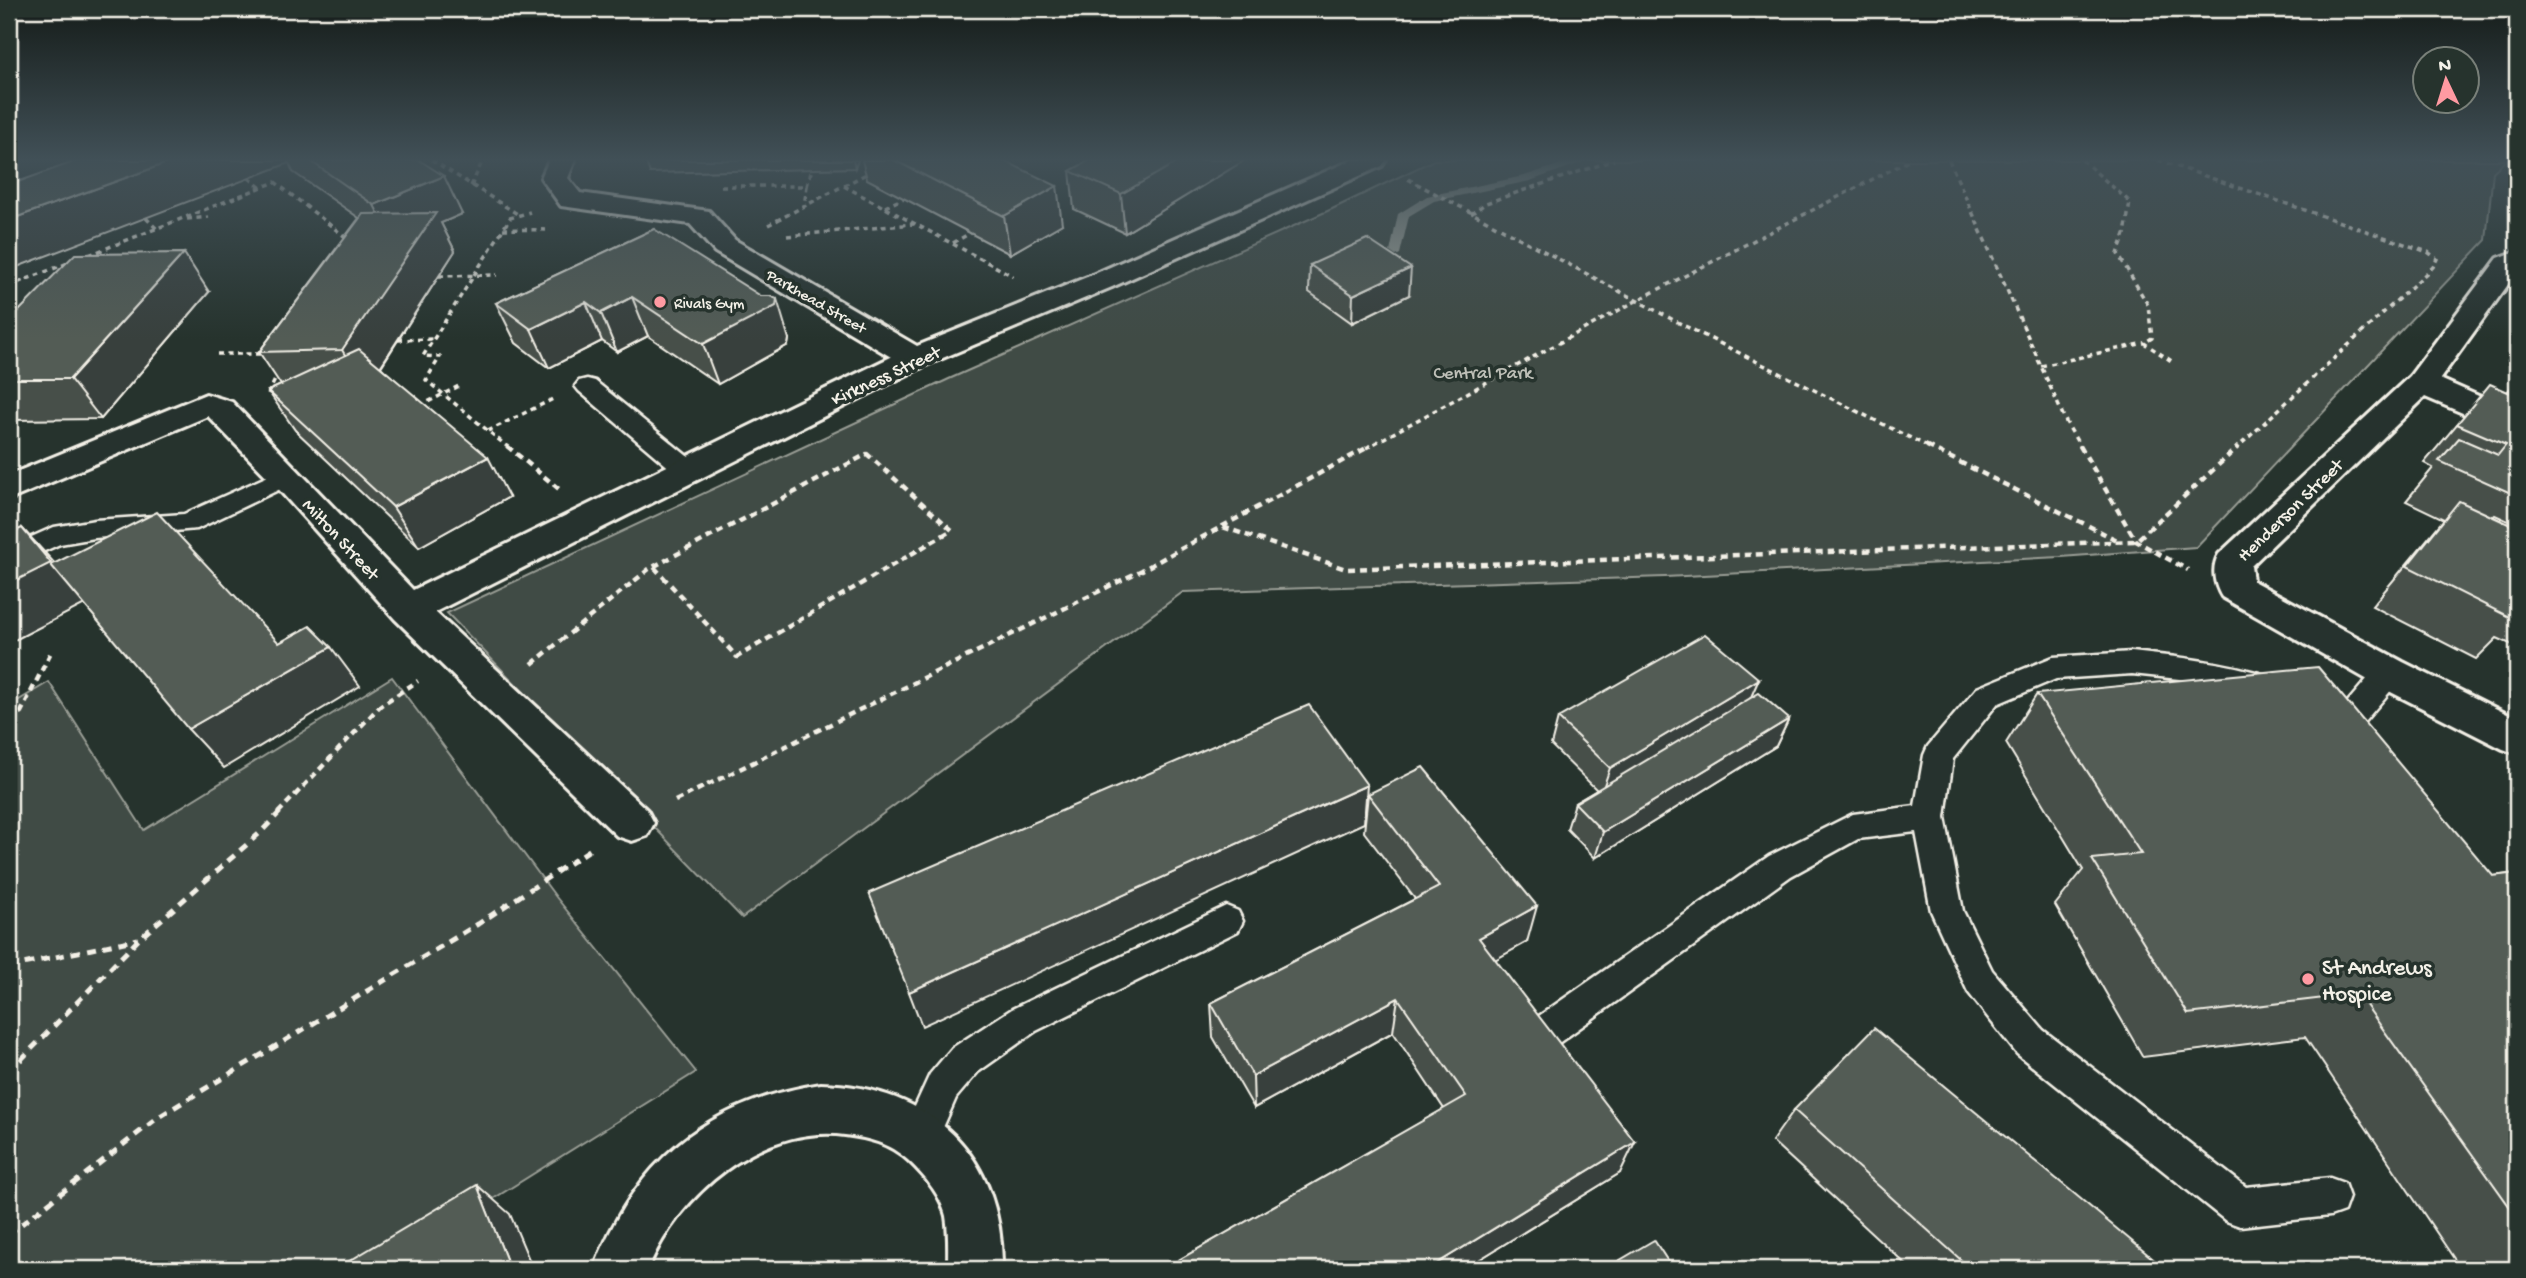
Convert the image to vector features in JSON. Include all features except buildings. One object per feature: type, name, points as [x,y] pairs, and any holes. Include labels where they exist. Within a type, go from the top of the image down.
[{"type":"street","name":"Parkhead Street","points":[[702,220],[725,246],[915,358]]},
{"type":"street","name":"Kirkness Street","points":[[408,609],[915,358],[1054,301],[1222,220]]},
{"type":"street","name":"Henderson Street","points":[[2517,260],[2508,264],[2421,383],[2232,563],[2235,588],[2389,673],[2517,738]]},
{"type":"street","points":[[2421,383],[2517,425]]},
{"type":"street","name":"Milton Street","points":[[9,488],[206,404],[220,409],[408,609],[632,822]]},
{"type":"street","points":[[621,1269],[628,1249],[664,1193],[712,1150],[766,1120],[822,1108],[875,1114],[921,1135],[955,1174],[974,1224],[975,1269]]},
{"type":"lane","points":[[587,386],[688,470]]},
{"type":"lane","points":[[9,558],[54,536],[95,529],[188,523],[279,469]]},
{"type":"lane","points":[[2286,695],[2261,684],[2197,670],[2132,663],[2053,668],[1987,696],[1939,755],[1929,817],[1947,911],[1980,981],[2031,1042],[2240,1207],[2330,1197]]},
{"type":"lane","points":[[2347,724],[2389,673]]},
{"type":"lane","points":[[1548,1030],[1780,866],[1853,827],[1929,817]]},
{"type":"lane","points":[[921,1135],[943,1086],[965,1060],[1024,1020],[1226,921]]},
{"type":"path","points":[[148,220],[157,229]]},
{"type":"path","points":[[83,257],[183,220]]},
{"type":"path","points":[[323,220],[356,245]]},
{"type":"path","points":[[509,220],[423,356],[440,357],[426,380],[564,493]]},
{"type":"path","points":[[760,220],[776,229]]},
{"type":"path","points":[[768,225],[778,220]]},
{"type":"path","points":[[908,220],[1054,301]]},
{"type":"path","points":[[1482,220],[1636,301],[2121,541]]},
{"type":"path","points":[[9,1234],[160,1116],[478,924],[632,822],[1130,576],[1636,301],[1794,220]]},
{"type":"path","points":[[1976,220],[2066,422],[2136,541],[2175,565],[2235,588]]},
{"type":"path","points":[[2041,366],[2144,343],[2152,338],[2148,305],[2143,292],[2118,254],[2127,220]]},
{"type":"path","points":[[1222,527],[1346,569],[2136,541],[2434,267],[2437,259],[2428,252],[2333,220]]},
{"type":"path","points":[[783,234],[788,236],[916,224]]},
{"type":"path","points":[[952,243],[970,233]]},
{"type":"path","points":[[9,286],[70,262]]},
{"type":"path","points":[[439,276],[497,275]]},
{"type":"path","points":[[398,340],[434,339]]},
{"type":"path","points":[[2144,343],[2173,362]]},
{"type":"path","points":[[216,354],[272,354]]},
{"type":"path","points":[[279,469],[287,423],[264,402],[281,370]]},
{"type":"path","points":[[410,412],[459,386]]},
{"type":"path","points":[[488,431],[547,401],[587,386]]},
{"type":"path","points":[[496,693],[654,567],[867,454],[952,530],[737,657],[654,567]]},
{"type":"path","points":[[9,719],[21,712],[51,652]]},
{"type":"path","points":[[9,1072],[139,939],[260,833],[381,705],[457,656]]},
{"type":"path","points":[[9,967],[139,939]]},
{"type":"green space","name":"Central Park","points":[[1308,220],[2488,220],[2486,240],[2196,547],[2061,557],[1665,577],[1183,592],[742,918],[447,613],[949,379]]},
{"type":"green space","points":[[392,677],[556,897],[696,1072],[381,1269],[9,1269],[9,706],[49,682],[144,830]]},
{"type":"waterway","points":[[1396,252],[1403,220]]},
{"type":"place","name":"Rivals Gym","points":[[660,302]]},
{"type":"place","name":"St Andrews Hospice","points":[[2308,979]]}]
